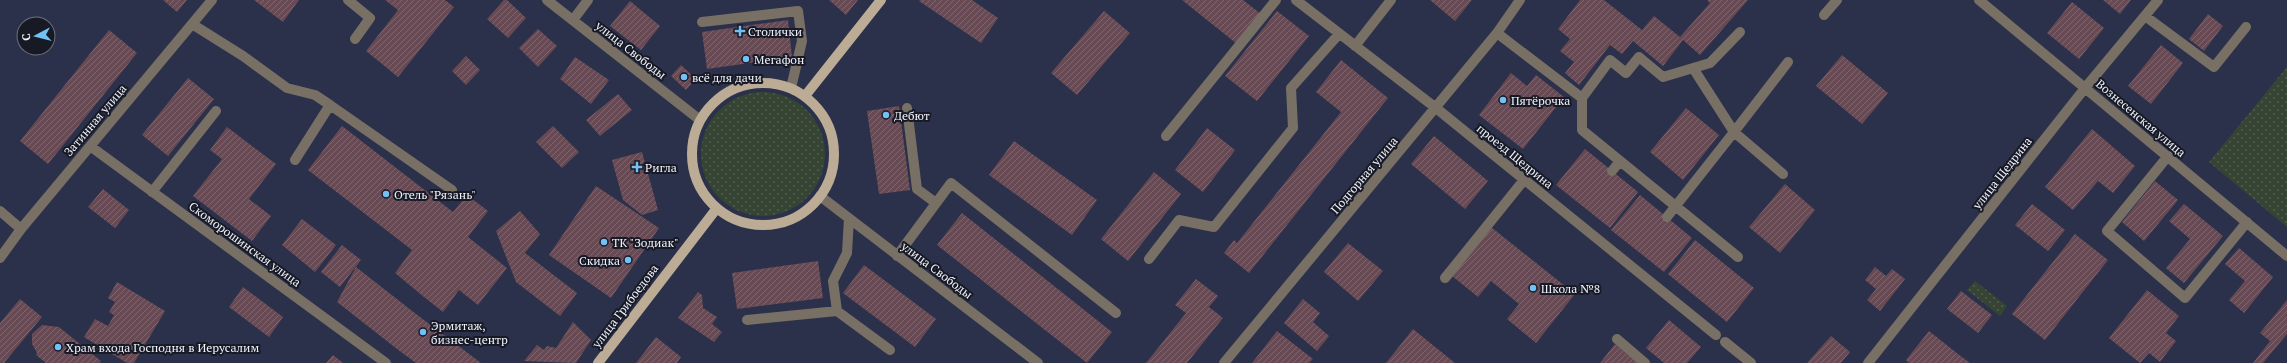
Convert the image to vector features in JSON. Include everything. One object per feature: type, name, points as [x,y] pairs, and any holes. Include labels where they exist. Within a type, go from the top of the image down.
[{"type":"main road","points":[[805,96],[881,0]]},
{"type":"main road","points":[[767,82],[790,88],[805,96],[818,108],[831,132],[834,154],[830,177],[820,196],[799,215],[778,224],[749,223],[736,220],[717,208],[699,186],[693,168],[692,144],[700,120],[715,100],[735,88],[767,82]]},
{"type":"main road","name":"улица Грибоедова","points":[[598,363],[717,208]]},
{"type":"street","name":"Затинная улица","points":[[0,258],[21,229],[212,0]]},
{"type":"street","points":[[348,0],[370,18],[354,39]]},
{"type":"street","name":"улица Свободы","points":[[547,0],[700,120]]},
{"type":"street","points":[[573,20],[588,0]]},
{"type":"street","points":[[1166,136],[1276,0]]},
{"type":"street","name":"проезд Щедрина","points":[[1296,0],[1436,108],[1716,335]]},
{"type":"street","points":[[1355,46],[1391,0]]},
{"type":"street","name":"Подгорная улица","points":[[1224,363],[1436,108],[1497,33],[1520,0]]},
{"type":"street","points":[[1824,15],[1837,0]]},
{"type":"street","name":"Вознесенская улица","points":[[1979,0],[2287,256]]},
{"type":"street","name":"улица Щедрина","points":[[1868,363],[2085,88],[2158,0]]},
{"type":"street","points":[[702,22],[798,11],[802,41],[790,88]]},
{"type":"street","points":[[2145,16],[2214,67],[2246,27]]},
{"type":"street","points":[[192,24],[243,56],[287,88],[315,95],[452,190]]},
{"type":"street","points":[[1738,257],[1582,130],[1582,98],[1610,60],[1626,73],[1639,58],[1663,77],[1710,63],[1740,32]]},
{"type":"street","points":[[1497,33],[1582,98]]},
{"type":"street","points":[[1150,259],[1179,220],[1214,227],[1293,128],[1291,88],[1339,34]]},
{"type":"street","points":[[1667,217],[1788,62]]},
{"type":"street","points":[[1693,68],[1734,132],[1783,174]]},
{"type":"street","points":[[295,160],[330,105]]},
{"type":"street","points":[[907,108],[917,189],[936,203]]},
{"type":"street","points":[[152,192],[216,111]]},
{"type":"street","name":"Скоморошинская улица","points":[[90,146],[386,363]]},
{"type":"street","points":[[2168,156],[2107,231],[2185,298],[2247,222]]},
{"type":"street","points":[[1612,171],[1620,161]]},
{"type":"street","points":[[1445,278],[1524,180]]},
{"type":"street","points":[[898,256],[951,183],[1116,313]]},
{"type":"street","name":"улица Свободы","points":[[820,196],[1038,363]]},
{"type":"street","points":[[0,211],[21,229]]},
{"type":"street","points":[[837,311],[833,281],[847,253],[849,218]]},
{"type":"street","points":[[747,320],[837,311],[890,350]]},
{"type":"street","points":[[1617,340],[1645,363]]},
{"type":"street","points":[[1725,342],[1751,363]]},
{"type":"green space","points":[[2287,67],[2287,227],[2209,162]]},
{"type":"green space","points":[[769,92],[787,96],[798,102],[811,114],[821,130],[825,154],[821,178],[815,189],[803,202],[781,214],[757,216],[739,212],[728,206],[715,194],[703,172],[701,148],[705,130],[711,119],[723,106],[745,94]]},
{"type":"green space","points":[[1975,281],[2007,306],[2000,316],[1967,290]]},
{"type":"building","points":[[163,0],[187,0],[177,12]]},
{"type":"building","points":[[254,0],[299,0],[283,22]]},
{"type":"building","points":[[385,0],[445,0],[454,7],[398,77],[366,51],[398,10]]},
{"type":"building","points":[[504,0],[507,0],[526,18],[508,38],[487,19]]},
{"type":"building","points":[[829,0],[858,0],[846,15]]},
{"type":"building","points":[[972,0],[998,18],[981,43],[919,1]]},
{"type":"building","points":[[1182,0],[1243,0],[1261,14],[1237,44]]},
{"type":"building","points":[[1430,0],[1472,0],[1455,21]]},
{"type":"building","points":[[1580,0],[1604,0],[1642,30],[1654,16],[1680,37],[1710,3],[1707,0],[1748,0],[1700,55],[1683,40],[1663,66],[1633,41],[1622,54],[1610,45],[1579,85],[1565,73],[1574,62],[1560,51],[1570,39],[1558,29]]},
{"type":"building","points":[[2103,0],[2131,0],[2120,14]]},
{"type":"building","points":[[630,1],[660,26],[641,50],[610,26]]},
{"type":"building","points":[[2072,2],[2104,28],[2079,59],[2047,33]]},
{"type":"building","points":[[1104,11],[1130,33],[1077,95],[1051,73]]},
{"type":"building","points":[[1277,11],[1309,36],[1257,101],[1225,76]]},
{"type":"building","points":[[2208,14],[2223,26],[2204,51],[2189,39]]},
{"type":"building","points":[[788,20],[792,57],[707,69],[702,32]]},
{"type":"building","points":[[538,29],[557,46],[538,67],[519,48]]},
{"type":"building","points":[[109,30],[137,53],[48,164],[20,141]]},
{"type":"building","points":[[2161,45],[2183,63],[2151,104],[2128,86]]},
{"type":"building","points":[[1842,55],[1888,93],[1862,124],[1816,86]]},
{"type":"building","points":[[466,56],[480,70],[466,85],[452,71]]},
{"type":"building","points":[[575,57],[609,80],[591,104],[560,79]]},
{"type":"building","points":[[1341,60],[1388,98],[1249,273],[1224,253],[1234,240],[1237,243],[1341,112],[1316,92]]},
{"type":"building","name":"всё для дачи","points":[[681,65],[696,79],[686,90],[671,76]]},
{"type":"building","points":[[1511,73],[1527,86],[1536,75],[1564,97],[1523,149],[1479,115]]},
{"type":"building","points":[[188,78],[214,99],[168,156],[142,135]]},
{"type":"building","points":[[618,94],[632,110],[600,136],[586,120]]},
{"type":"building","points":[[899,106],[910,190],[879,194],[867,111]]},
{"type":"building","points":[[1686,108],[1719,135],[1683,180],[1650,152]]},
{"type":"building","points":[[342,126],[453,212],[467,195],[488,211],[468,237],[507,268],[478,305],[459,290],[443,312],[424,297],[395,273],[412,250],[308,170]]},
{"type":"building","points":[[553,126],[579,152],[562,168],[536,142]]},
{"type":"building","points":[[227,127],[276,164],[249,199],[271,216],[252,241],[193,196],[222,159],[210,150]]},
{"type":"building","points":[[1207,128],[1235,150],[1203,192],[1175,170]]},
{"type":"building","points":[[2092,129],[2135,166],[2113,193],[2098,181],[2073,210],[2045,187]]},
{"type":"building","points":[[1434,136],[1488,181],[1465,209],[1411,164]]},
{"type":"building","points":[[1014,141],[1097,200],[1072,235],[989,175]]},
{"type":"building","points":[[1585,149],[1638,192],[1610,228],[1556,185]]},
{"type":"building","points":[[642,152],[658,210],[642,215],[623,200],[612,160]]},
{"type":"building","points":[[1154,172],[1181,194],[1128,261],[1101,239]]},
{"type":"building","points":[[2155,181],[2178,200],[2144,241],[2122,222]]},
{"type":"building","points":[[1785,184],[1815,210],[1780,253],[1749,227]]},
{"type":"building","name":"ТК \"Зодиак\"","points":[[596,186],[659,228],[611,298],[549,255]]},
{"type":"building","points":[[103,189],[129,210],[115,228],[88,207]]},
{"type":"building","points":[[1640,195],[1692,238],[1664,272],[1611,230]]},
{"type":"building","points":[[2032,204],[2065,230],[2048,251],[2015,225]]},
{"type":"building","points":[[2184,204],[2223,236],[2184,283],[2166,268],[2190,239],[2169,221]]},
{"type":"building","points":[[520,211],[540,234],[525,253],[577,293],[560,316],[516,282],[496,231]]},
{"type":"building","points":[[962,213],[1112,332],[1087,363],[937,245]]},
{"type":"building","points":[[302,219],[336,245],[315,272],[282,245]]},
{"type":"building","name":"Школа №8","points":[[1491,227],[1575,294],[1536,343],[1507,319],[1519,304],[1491,281],[1478,297],[1452,276]]},
{"type":"building","points":[[2075,234],[2108,260],[2045,340],[2012,314]]},
{"type":"building","points":[[1695,240],[1754,288],[1727,322],[1668,274]]},
{"type":"building","points":[[1348,243],[1383,271],[1358,301],[1324,272]]},
{"type":"building","points":[[342,245],[361,260],[340,287],[321,272]]},
{"type":"building","points":[[2239,248],[2273,277],[2244,313],[2229,300],[2245,281],[2225,264]]},
{"type":"building","points":[[818,261],[823,298],[737,309],[732,273]]},
{"type":"building","points":[[864,265],[936,319],[915,347],[843,293]]},
{"type":"building","points":[[356,267],[481,363],[416,363],[397,349],[337,302]]},
{"type":"building","points":[[1875,267],[1886,276],[1892,269],[1905,279],[1880,311],[1867,300],[1876,289],[1865,280]]},
{"type":"building","points":[[1196,279],[1218,296],[1209,307],[1223,318],[1187,363],[1146,363],[1186,313],[1175,305]]},
{"type":"building","points":[[117,282],[165,311],[134,363],[127,363],[84,337],[95,319],[108,326],[114,315],[109,312],[115,302],[108,298]]},
{"type":"building","points":[[243,287],[283,317],[269,337],[229,307]]},
{"type":"building","points":[[2147,290],[2179,316],[2166,333],[2176,341],[2160,362],[2149,353],[2140,363],[2109,338]]},
{"type":"building","points":[[1961,291],[1992,315],[1978,333],[1947,309]]},
{"type":"building","points":[[698,292],[702,295],[703,308],[717,317],[712,324],[722,332],[714,342],[678,318]]},
{"type":"building","points":[[20,299],[42,317],[4,363],[0,363],[0,323]]},
{"type":"building","points":[[1303,299],[1320,313],[1313,322],[1329,336],[1317,351],[1284,323]]},
{"type":"building","points":[[2287,300],[2287,334],[2263,363],[2253,363],[2270,341],[2260,333]]},
{"type":"building","points":[[1669,320],[1701,347],[1687,363],[1664,363],[1646,348]]},
{"type":"building","points":[[573,322],[591,340],[576,363],[524,361],[537,345],[544,350],[547,346],[556,348]]},
{"type":"building","name":"Храм входа Господня в Иерусалим","points":[[42,325],[59,327],[101,361],[99,363],[46,363],[36,355],[37,353],[32,344],[32,334]]},
{"type":"building","points":[[1413,329],[1455,363],[1386,363]]},
{"type":"building","points":[[1277,331],[1313,359],[1309,363],[1252,363]]},
{"type":"building","points":[[1929,331],[1970,363],[1909,363],[1906,360]]},
{"type":"building","points":[[1831,336],[1850,352],[1841,363],[1807,363]]},
{"type":"building","points":[[656,337],[681,357],[677,363],[636,363]]},
{"type":"building","points":[[1615,344],[1638,363],[1600,363]]},
{"type":"building","points":[[333,355],[343,363],[326,363]]},
{"type":"place","name":"Столички","points":[[740,31]]},
{"type":"place","name":"Мегафон","points":[[746,59]]},
{"type":"place","name":"всё для дачи","points":[[684,77]]},
{"type":"place","name":"Пятёрочка","points":[[1503,100]]},
{"type":"place","name":"Дебют","points":[[886,115]]},
{"type":"place","name":"Ригла","points":[[637,167]]},
{"type":"place","name":"Отель \"Рязань\"","points":[[386,194]]},
{"type":"place","name":"ТК \"Зодиак\"","points":[[604,242]]},
{"type":"place","name":"Скидка","points":[[628,260]]},
{"type":"place","name":"Школа №8","points":[[1533,288]]},
{"type":"place","name":"Эрмитаж, бизнес-центр","points":[[423,332]]},
{"type":"place","name":"Храм входа Господня в Иерусалим","points":[[58,347]]}]
